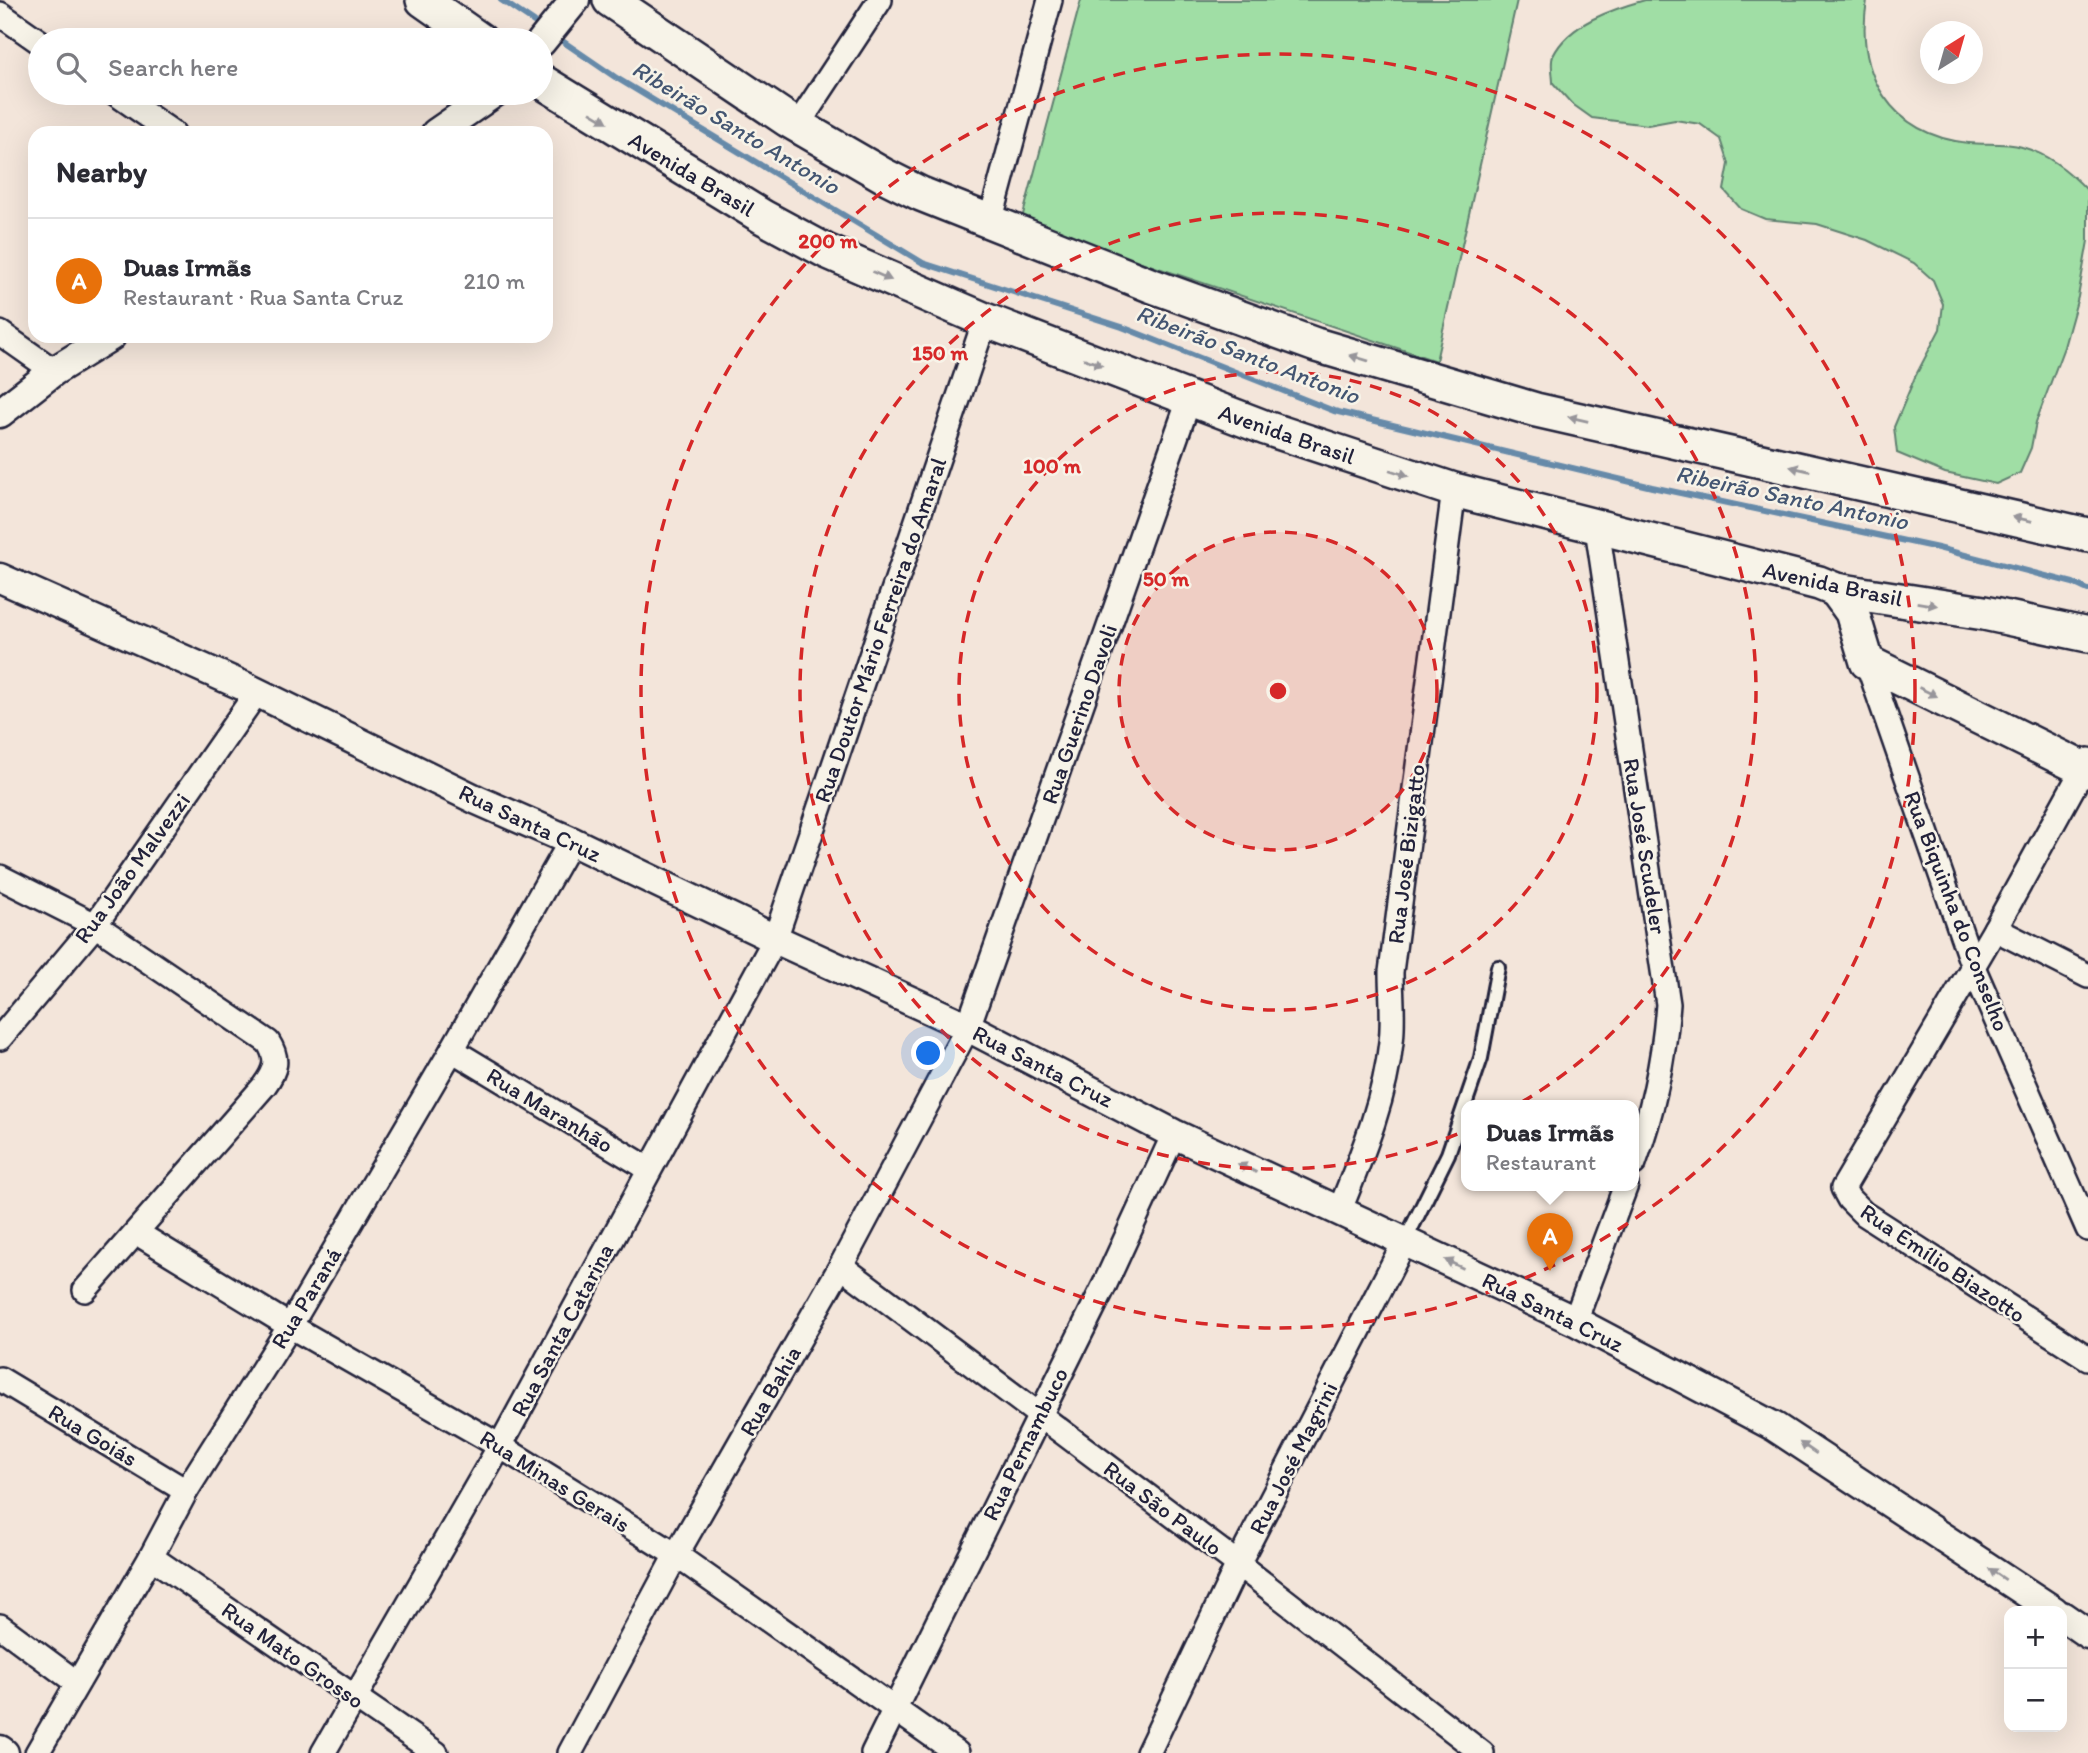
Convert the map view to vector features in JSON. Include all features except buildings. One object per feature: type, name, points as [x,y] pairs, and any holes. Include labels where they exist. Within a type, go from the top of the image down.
[{"type":"main road","points":[[423,0],[463,28]]},
{"type":"main road","points":[[610,0],[797,126],[911,189],[1201,304],[1316,345],[1536,410],[2088,536]]},
{"type":"main road","name":"Avenida Brasil","points":[[553,89],[763,217],[825,251],[985,320],[1189,400],[1454,490],[1597,528],[1819,583],[1836,590],[1984,613],[2088,635]]},
{"type":"main road","name":"Rua Biquinha do Conselho","points":[[1836,590],[1852,612],[1867,662]]},
{"type":"main road","points":[[1867,662],[2086,767]]},
{"type":"street","points":[[553,28],[575,0]]},
{"type":"street","points":[[797,126],[880,0]]},
{"type":"street","points":[[990,222],[1050,0]]},
{"type":"street","points":[[0,14],[28,34]]},
{"type":"street","points":[[132,105],[163,126]]},
{"type":"street","points":[[446,126],[477,105]]},
{"type":"street","name":"Rua Doutor Mário Ferreira do Amaral","points":[[775,939],[985,320]]},
{"type":"street","points":[[0,333],[54,371]]},
{"type":"street","points":[[0,413],[54,371],[100,343]]},
{"type":"street","name":"Rua Guerino Davoli","points":[[968,1027],[1189,400]]},
{"type":"street","name":"Rua José Bizigatto","points":[[1339,1212],[1368,1138],[1384,1086],[1392,1040],[1391,972],[1454,490]]},
{"type":"street","name":"Rua José Scudeler","points":[[1597,528],[1668,1004],[1665,1041],[1656,1089],[1639,1146]]},
{"type":"street","name":"Rua Santa Cruz","points":[[0,578],[257,692],[477,800],[571,841],[775,939],[968,1027],[1174,1134],[1575,1321],[1775,1427],[2046,1606]]},
{"type":"street","name":"Rua Biquinha do Conselho","points":[[1867,662],[1973,967],[2088,1229]]},
{"type":"street","name":"Rua João Malvezzi","points":[[0,1038],[95,925],[257,692]]},
{"type":"street","points":[[1973,967],[2086,767]]},
{"type":"street","name":"Rua Paraná","points":[[37,1753],[151,1557],[186,1491],[290,1326],[571,841]]},
{"type":"street","points":[[0,877],[95,925],[268,1042],[276,1056],[274,1073],[264,1086],[85,1290]]},
{"type":"street","points":[[1995,929],[2088,976]]},
{"type":"street","name":"Rua Santa Catarina","points":[[323,1753],[500,1446],[775,939]]},
{"type":"street","name":"Rua Emílio Biazotto","points":[[1973,967],[1843,1188],[1849,1199],[1863,1213],[2088,1358]]},
{"type":"street","name":"Rua Bahia","points":[[570,1753],[676,1555],[841,1266],[968,1027]]},
{"type":"street","name":"Rua Maranhão","points":[[452,1050],[649,1169]]},
{"type":"street","name":"Rua Pernambuco","points":[[873,1753],[1105,1284],[1174,1134]]},
{"type":"street","points":[[1575,1321],[1624,1191]]},
{"type":"street","name":"Rua Minas Gerais","points":[[137,1233],[290,1326],[500,1446],[676,1555],[957,1753]]},
{"type":"street","name":"Rua José Magrini","points":[[1148,1753],[1238,1564],[1405,1241]]},
{"type":"street","name":"Rua São Paulo","points":[[841,1266],[1238,1564],[1482,1753]]},
{"type":"street","name":"Rua Goiás","points":[[0,1379],[186,1491]]},
{"type":"street","name":"Rua Mato Grosso","points":[[151,1557],[436,1753]]},
{"type":"street","points":[[2067,1619],[2088,1634]]},
{"type":"street","points":[[0,1626],[77,1683]]},
{"type":"lane","points":[[1467,1100],[1481,1058],[1498,967]]},
{"type":"lane","points":[[1405,1241],[1448,1154],[1461,1116]]},
{"type":"green space","points":[[1081,0],[1517,0],[1436,361],[1021,222]]},
{"type":"green space","points":[[1645,0],[1867,0],[1867,52],[1873,75],[1884,96],[1899,113],[1918,127],[1941,137],[1968,143],[2015,145],[2032,150],[2058,164],[2088,191],[2088,241],[2078,297],[2064,347],[2036,422],[2031,448],[2020,473],[1996,484],[1945,473],[1897,453],[1894,427],[1915,377],[1940,329],[1943,304],[1933,280],[1914,263],[1867,240],[1817,224],[1765,219],[1741,209],[1724,190],[1729,164],[1721,139],[1700,124],[1675,120],[1648,125],[1592,118],[1571,103],[1553,83],[1553,56],[1560,44],[1593,19]]},
{"type":"waterway","name":"Ribeirão Santo Antonio","points":[[501,0],[543,28]]},
{"type":"waterway","name":"Ribeirão Santo Antonio","points":[[555,36],[615,77],[923,263],[1122,327],[1334,411],[1652,487],[1938,548],[2073,583],[2088,590]]},
{"type":"place","name":"Duas Irmãs","points":[[1550,1271]]}]
